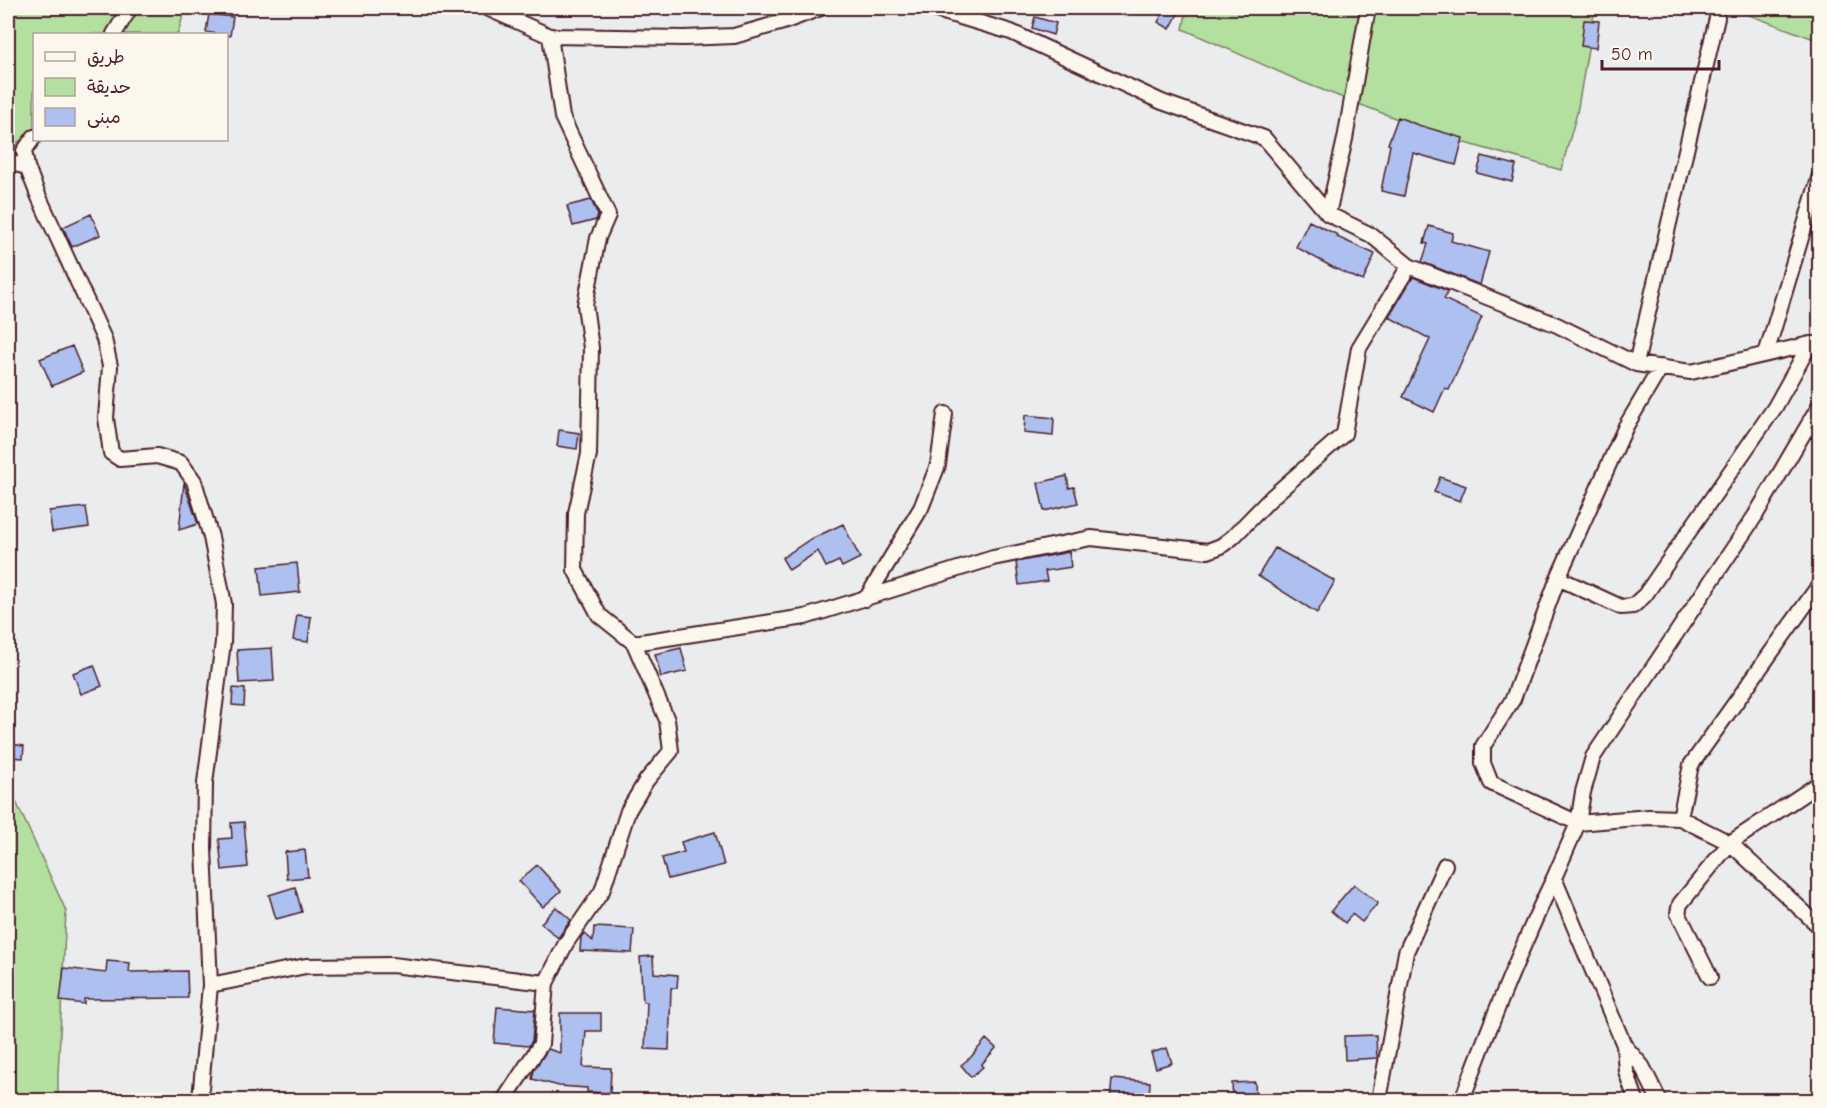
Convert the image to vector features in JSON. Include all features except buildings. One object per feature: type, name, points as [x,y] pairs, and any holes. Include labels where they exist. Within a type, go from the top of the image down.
[{"type":"street","points":[[115,33],[130,8]]},
{"type":"street","points":[[487,8],[550,36],[684,38],[734,36],[821,8]]},
{"type":"street","points":[[930,8],[1011,32],[1162,102],[1264,138],[1328,214],[1371,235],[1408,266],[1557,325],[1636,364],[1691,372],[1815,344]]},
{"type":"street","points":[[1328,214],[1345,139],[1368,8]]},
{"type":"street","points":[[1636,364],[1717,18]]},
{"type":"street","points":[[504,1101],[541,1044],[546,983],[566,943],[602,891],[628,811],[646,781],[671,751],[667,720],[634,643],[599,615],[575,570],[576,513],[589,454],[591,348],[585,305],[598,238],[608,215],[562,117],[550,36]]},
{"type":"street","points":[[33,138],[24,151],[27,167],[59,245],[105,339],[110,366],[106,418],[111,453],[120,459],[157,456],[181,463],[194,481],[211,537],[224,604],[223,642],[205,783],[204,849],[210,985],[200,1101]]},
{"type":"street","points":[[8,162],[27,167]]},
{"type":"street","points":[[1766,354],[1820,175]]},
{"type":"street","points":[[634,643],[805,617],[993,558],[1091,538],[1208,551],[1221,546],[1273,496],[1344,434],[1359,348],[1408,266]]},
{"type":"street","points":[[1558,578],[1621,607],[1634,606],[1646,595],[1775,407],[1815,344]]},
{"type":"street","points":[[1661,367],[1626,426],[1558,578],[1513,699],[1483,746],[1483,763],[1491,783],[1578,823],[1649,817],[1680,818],[1730,843],[1820,927]]},
{"type":"street","points":[[1462,1101],[1524,939],[1578,823],[1583,792],[1593,757],[1755,516],[1820,405]]},
{"type":"street","points":[[866,599],[921,508],[938,465],[945,414]]},
{"type":"street","points":[[1810,421],[1820,435]]},
{"type":"street","points":[[1680,818],[1691,765],[1820,585]]},
{"type":"street","points":[[1710,977],[1678,913],[1680,904],[1730,843],[1820,783]]},
{"type":"street","points":[[1379,1101],[1406,952],[1445,865]]},
{"type":"street","points":[[1554,878],[1624,1045],[1642,1066],[1659,1101]]},
{"type":"street","points":[[210,985],[306,966],[392,965],[546,983]]},
{"type":"street","points":[[1624,1045],[1626,1071],[1636,1101]]},
{"type":"green space","points":[[8,8],[185,8],[178,33],[33,33],[33,134],[8,147]]},
{"type":"green space","points":[[1187,8],[1595,8],[1577,113],[1561,170],[1444,137],[1302,82],[1183,29]]},
{"type":"green space","points":[[1730,8],[1819,8],[1819,39],[1814,39]]},
{"type":"green space","points":[[8,784],[66,911],[58,1100],[8,1100]]}]
